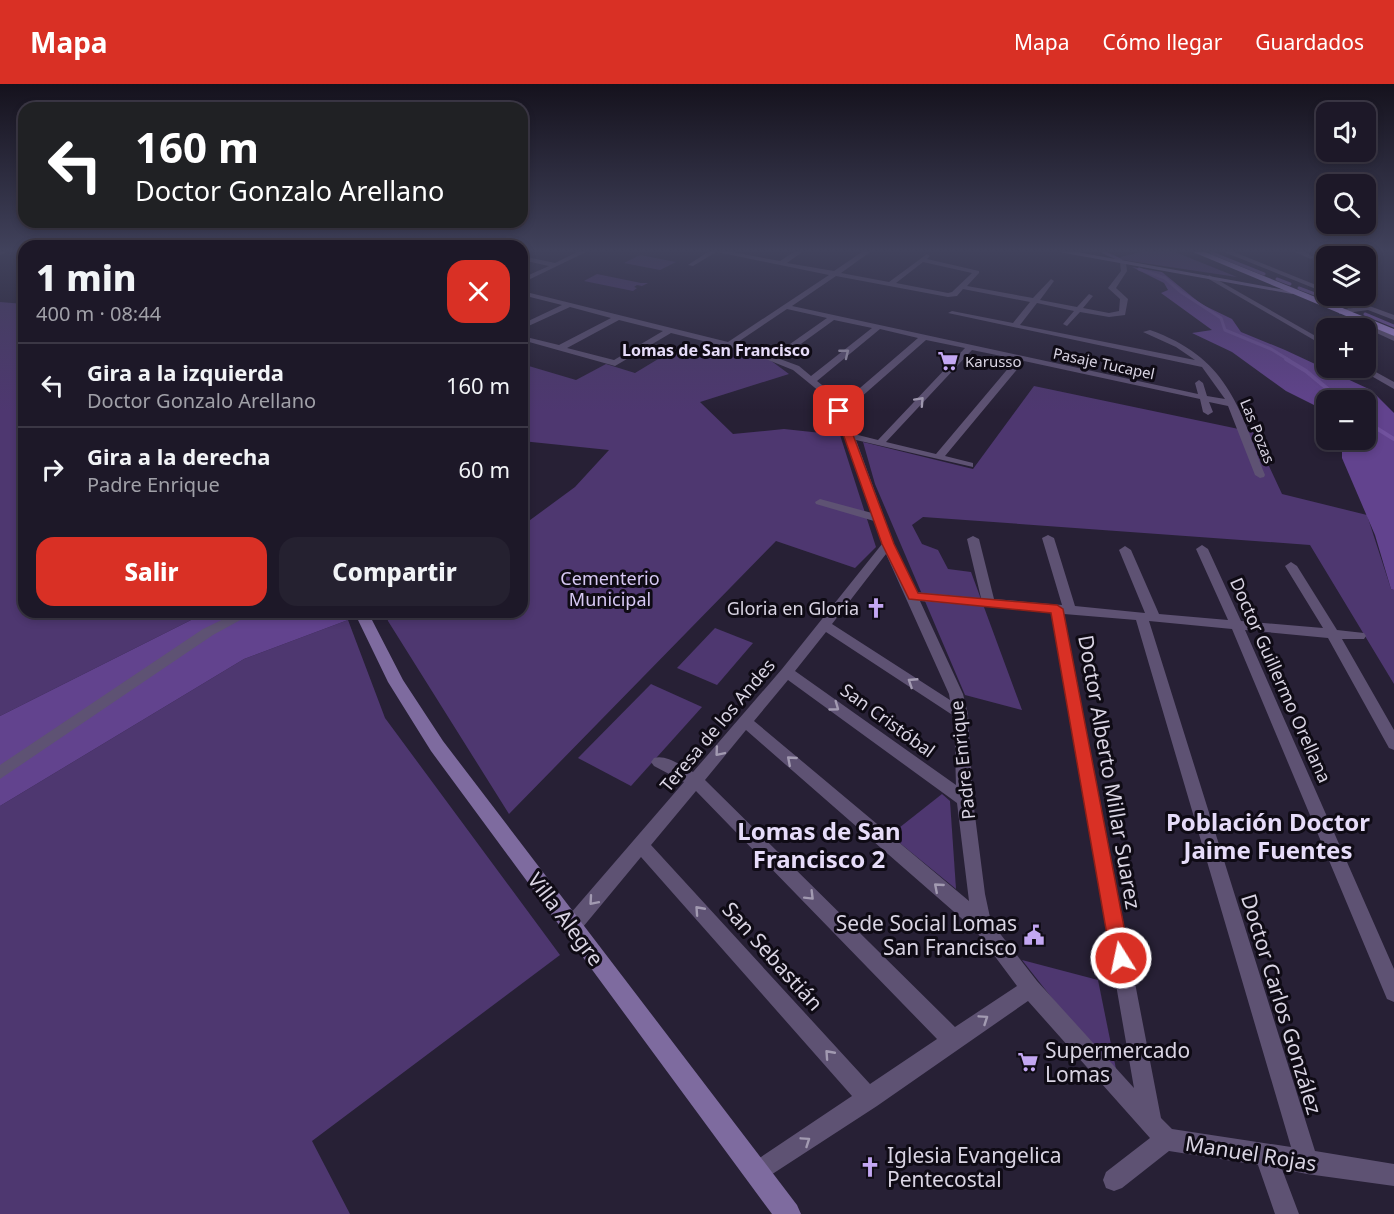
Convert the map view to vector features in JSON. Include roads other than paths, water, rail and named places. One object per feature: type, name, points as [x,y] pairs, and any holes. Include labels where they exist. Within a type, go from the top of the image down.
[{"type":"highway","points":[[1324,305],[1358,318]]},
{"type":"highway","points":[[1376,325],[1394,333]]},
{"type":"main road","name":"Villa Alegre","points":[[365,618],[396,682],[437,746],[788,1214]]},
{"type":"street","points":[[528,324],[568,305]]},
{"type":"street","name":"Padre Enrique","points":[[568,305],[730,344],[776,358],[813,380],[830,395],[850,436],[888,544],[956,694],[961,714],[965,800],[976,894],[983,925],[1030,988]]},
{"type":"street","points":[[730,344],[790,305]]},
{"type":"street","points":[[1015,326],[1032,305]]},
{"type":"street","points":[[1055,305],[1108,318],[1122,313],[1123,305]]},
{"type":"street","points":[[1067,324],[1082,305]]},
{"type":"street","points":[[1257,305],[1316,339]]},
{"type":"street","points":[[1364,306],[1394,318]]},
{"type":"street","name":"Pasaje Tucapel","points":[[787,307],[1233,404]]},
{"type":"street","points":[[1342,312],[1369,308]]},
{"type":"street","points":[[952,313],[1206,365]]},
{"type":"street","points":[[560,348],[618,316]]},
{"type":"street","points":[[776,358],[832,317]]},
{"type":"street","points":[[813,380],[878,327]]},
{"type":"street","points":[[528,340],[615,363],[670,330]]},
{"type":"street","points":[[1376,331],[1394,339]]},
{"type":"street","name":"Las Pozas","points":[[1147,332],[1173,342],[1206,365],[1233,404],[1260,475]]},
{"type":"street","points":[[839,411],[924,337]]},
{"type":"street","points":[[880,443],[970,347]]},
{"type":"street","points":[[939,457],[1022,358]]},
{"type":"street","points":[[1376,375],[1394,386]]},
{"type":"street","points":[[1199,383],[1208,412]]},
{"type":"street","points":[[850,436],[969,465]]},
{"type":"street","points":[[820,502],[879,519]]},
{"type":"street","name":"Doctor Alberto Millar Suarez","points":[[1048,538],[1064,610],[1151,1121]]},
{"type":"street","points":[[973,539],[989,603]]},
{"type":"street","name":"Teresa de los Andes","points":[[572,927],[788,672],[888,544]]},
{"type":"street","name":"Doctor Guillermo Orellana","points":[[1202,549],[1394,992]]},
{"type":"street","name":"Doctor Carlos González","points":[[1125,550],[1148,617],[1307,1163]]},
{"type":"street","points":[[1291,566],[1333,634],[1394,744]]},
{"type":"street","points":[[913,596],[1359,636]]},
{"type":"street","points":[[0,773],[208,632],[237,618]]},
{"type":"street","points":[[824,625],[961,714]]},
{"type":"street","name":"San Cristóbal","points":[[788,672],[965,800]]},
{"type":"street","points":[[745,721],[983,925]]},
{"type":"street","points":[[659,762],[695,780],[953,1041]]},
{"type":"street","name":"San Sebastián","points":[[641,846],[869,1098]]},
{"type":"street","points":[[757,1173],[1030,988]]},
{"type":"street","name":"Manuel Rojas","points":[[1030,988],[1166,1139],[1267,1157],[1394,1175]]},
{"type":"street","points":[[1114,1180],[1166,1139]]},
{"type":"street","points":[[1267,1157],[1287,1214]]},
{"type":"waterway","points":[[1201,305],[1221,318],[1225,330],[1271,349],[1289,360]]},
{"type":"waterway","points":[[1343,305],[1349,307]]},
{"type":"waterway","points":[[1365,314],[1394,326]]},
{"type":"waterway","points":[[1286,359],[1306,371],[1329,390]]},
{"type":"waterway","points":[[1376,428],[1394,439]]},
{"type":"place","name":"Karusso","points":[[948,361]]},
{"type":"place","name":"Gloria en Gloria","points":[[876,608]]},
{"type":"place","name":"Sede Social Lomas San Francisco","points":[[1034,935]]},
{"type":"place","name":"Supermercado Lomas","points":[[1028,1062]]},
{"type":"place","name":"Iglesia Evangelica Pentecostal","points":[[870,1167]]},
{"type":"district","name":"Lomas de San Francisco","points":[[716,350]]},
{"type":"district","name":"Población Doctor Jaime Fuentes","points":[[1268,835]]},
{"type":"district","name":"Lomas de San Francisco 2","points":[[819,844]]},
{"type":"park label","name":"Cementerio Municipal","points":[[610,588]]}]
